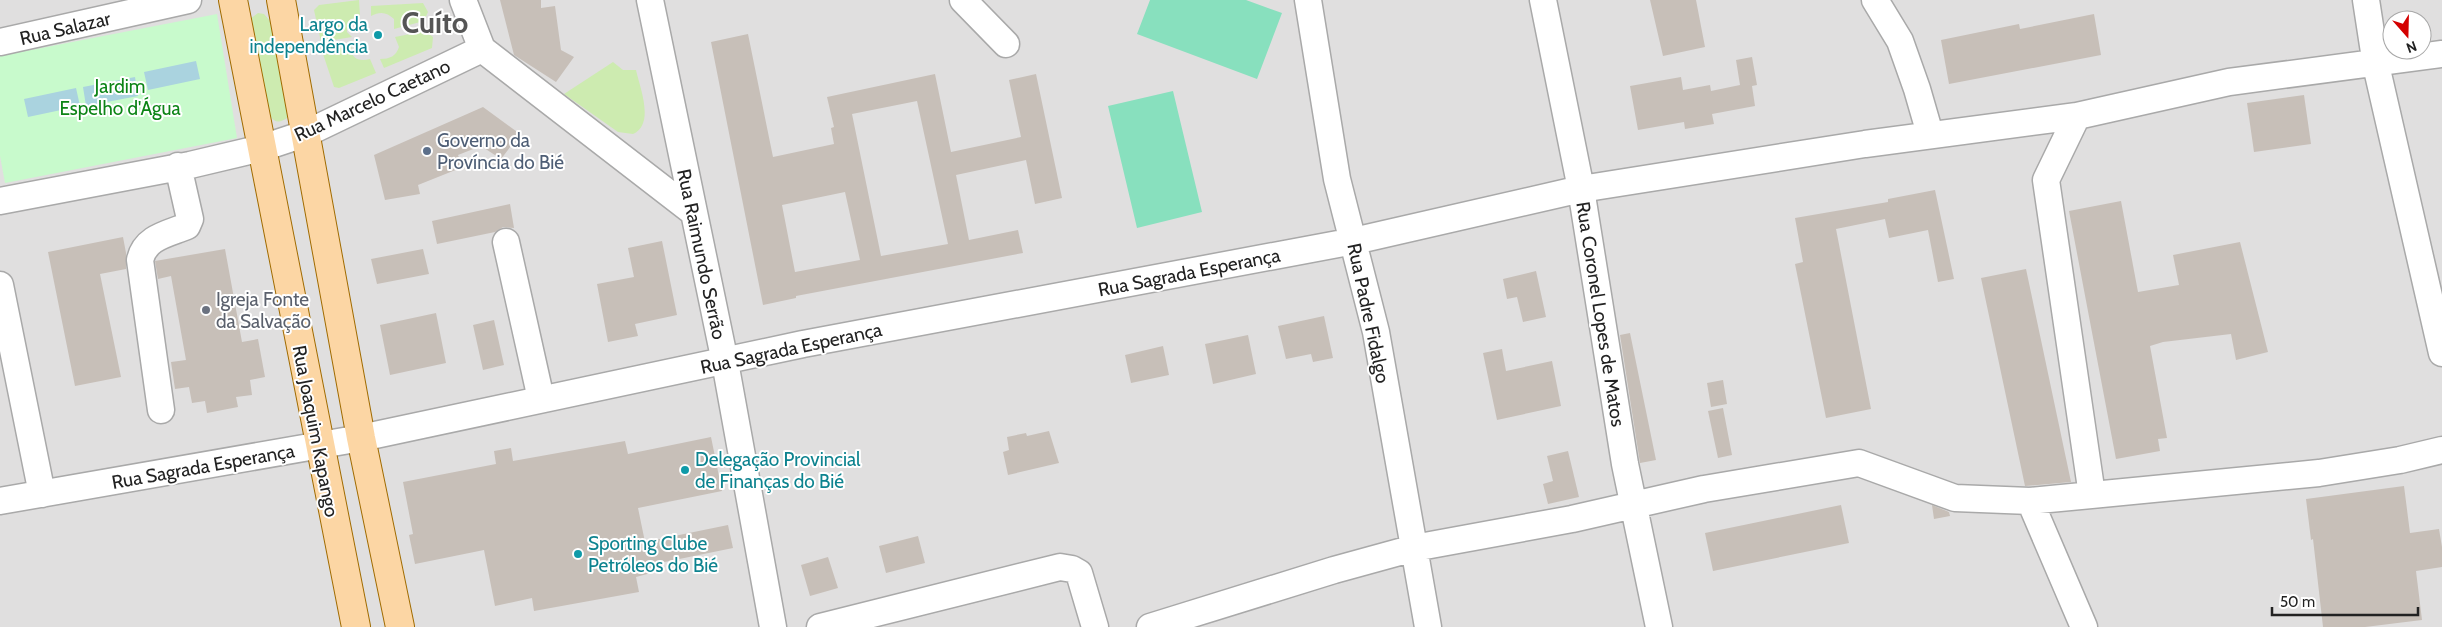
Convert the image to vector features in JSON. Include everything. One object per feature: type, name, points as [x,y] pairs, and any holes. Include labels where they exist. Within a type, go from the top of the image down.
[{"type":"main road","name":"Rua Joaquim Kapango","points":[[232,0],[356,625]]},
{"type":"main road","points":[[281,0],[307,133],[361,438],[399,622],[356,625]]},
{"type":"main road","points":[[345,568],[387,562]]},
{"type":"street","name":"Rua Salazar","points":[[0,42],[188,0]]},
{"type":"street","points":[[463,0],[482,49],[693,212]]},
{"type":"street","name":"Rua Raimundo Serrão","points":[[650,0],[725,362],[773,627]]},
{"type":"street","points":[[963,0],[1006,44]]},
{"type":"street","name":"Rua Padre Fidalgo","points":[[1308,0],[1337,179],[1376,332],[1428,627]]},
{"type":"street","name":"Rua Coronel Lopes de Matos","points":[[1543,0],[1581,189],[1624,464],[1659,627]]},
{"type":"street","points":[[1875,0],[1900,41],[1918,89],[1930,134]]},
{"type":"street","points":[[2366,0],[2376,64],[2442,353]]},
{"type":"street","name":"Rua Marcelo Caetano","points":[[0,201],[262,148],[307,133],[482,49]]},
{"type":"street","name":"Rua Sagrada Esperança","points":[[0,501],[361,438],[803,344],[1354,241],[1581,189],[1930,134],[2077,116],[2228,82],[2442,54]]},
{"type":"street","points":[[2077,116],[2046,180],[2092,495]]},
{"type":"street","points":[[161,410],[140,260],[142,251],[148,242],[187,226],[190,219],[178,166]]},
{"type":"street","points":[[506,242],[541,400]]},
{"type":"street","points":[[0,285],[42,494]]},
{"type":"street","points":[[1150,627],[1334,570],[1414,548],[1634,506],[1704,489],[1859,463],[1955,498],[2030,501],[2319,473],[2400,460],[2442,450]]},
{"type":"street","points":[[2030,501],[2084,627]]},
{"type":"street","points":[[820,627],[1060,568],[1072,569],[1079,573],[1095,627]]},
{"type":"shaded area","points":[[0,0],[2442,0],[2442,627],[0,627]]},
{"type":"green space","points":[[359,0],[360,16],[351,19],[347,25],[347,32],[352,37],[321,42],[314,10],[319,5]]},
{"type":"green space","points":[[1150,0],[1246,0],[1282,13],[1257,79],[1137,34]]},
{"type":"green space","points":[[423,3],[428,12],[424,21],[394,29],[394,19],[389,15],[377,13],[371,16],[371,6]]},
{"type":"green space","points":[[258,13],[264,14],[270,21],[289,112],[287,118],[282,121],[276,121],[270,116],[250,19]]},
{"type":"green space","name":"Jardim Espelho d'Água","points":[[217,14],[237,138],[5,183],[0,156],[0,56]]},
{"type":"green space","points":[[425,31],[433,37],[432,48],[384,68],[380,59],[392,56],[399,47],[395,37]]},
{"type":"green space","points":[[352,44],[353,56],[362,60],[370,59],[376,73],[339,88],[334,87],[323,54]]},
{"type":"green space","points":[[613,62],[623,70],[636,70],[643,96],[645,114],[640,129],[633,134],[618,132],[564,94]]},
{"type":"green space","points":[[1173,91],[1202,212],[1137,228],[1108,106]]},
{"type":"water","points":[[196,61],[200,79],[148,90],[144,72]]},
{"type":"water","points":[[135,77],[138,96],[86,106],[83,87]]},
{"type":"water","points":[[76,88],[80,106],[28,117],[24,99]]},
{"type":"building","points":[[500,0],[541,0],[541,8],[555,6],[561,50],[574,57],[556,82],[514,55]]},
{"type":"building","points":[[1650,0],[1696,0],[1705,47],[1663,56]]},
{"type":"building","points":[[2094,14],[2101,55],[1949,84],[1941,40],[2019,24],[2020,29]]},
{"type":"building","points":[[748,34],[773,157],[834,144],[831,128],[834,127],[827,97],[935,74],[951,152],[1021,137],[1009,80],[1036,74],[1062,198],[1035,204],[1026,160],[956,175],[969,240],[1018,230],[1023,253],[796,296],[796,298],[763,305],[711,42]],"holes":[[[917,101],[948,244],[881,256],[852,114]],[[845,192],[860,260],[795,272],[782,205]]]},
{"type":"building","points":[[1752,57],[1757,85],[1752,86],[1755,106],[1712,114],[1714,124],[1685,129],[1684,122],[1638,130],[1630,86],[1681,77],[1683,90],[1710,85],[1711,91],[1740,85],[1736,60]]},
{"type":"building","points":[[2304,95],[2311,144],[2254,152],[2247,103]]},
{"type":"building","name":"Governo da Província do Bié","points":[[483,107],[520,134],[501,159],[481,146],[458,155],[463,167],[418,185],[420,194],[385,200],[374,155]]},
{"type":"building","points":[[1935,190],[1954,279],[1938,282],[1928,230],[1889,238],[1885,219],[1836,229],[1871,409],[1826,418],[1795,264],[1803,262],[1795,218],[1888,202],[1888,199]]},
{"type":"building","points":[[2121,201],[2138,292],[2179,285],[2173,255],[2240,242],[2268,352],[2236,360],[2231,334],[2163,342],[2150,346],[2167,438],[2158,439],[2160,451],[2116,459],[2069,211]]},
{"type":"building","points":[[510,204],[514,228],[503,227],[495,232],[437,244],[432,221]]},
{"type":"building","points":[[123,237],[126,269],[100,274],[121,377],[75,386],[48,252]]},
{"type":"building","points":[[662,241],[677,315],[635,324],[638,336],[608,342],[597,284],[634,277],[628,248]]},
{"type":"building","name":"Igreja Fonte da Salvação","points":[[225,249],[242,342],[258,339],[265,377],[250,380],[252,395],[236,397],[238,407],[207,413],[205,401],[192,403],[189,387],[175,389],[171,362],[186,360],[171,276],[158,279],[155,261]]},
{"type":"building","points":[[423,249],[429,274],[377,284],[371,259]]},
{"type":"building","points":[[2026,269],[2071,482],[2025,486],[1981,278]]},
{"type":"building","points":[[1536,271],[1546,317],[1523,322],[1517,297],[1507,299],[1503,279]]},
{"type":"building","points":[[436,313],[446,363],[390,375],[380,325]]},
{"type":"building","points":[[1324,316],[1333,358],[1313,362],[1311,354],[1286,359],[1278,326]]},
{"type":"building","points":[[494,320],[504,365],[483,370],[473,325]]},
{"type":"building","points":[[1630,333],[1656,460],[1640,463],[1620,335]]},
{"type":"building","points":[[1248,335],[1256,374],[1213,384],[1205,344]]},
{"type":"building","points":[[1163,346],[1169,375],[1131,383],[1125,355]]},
{"type":"building","points":[[1502,349],[1506,371],[1552,361],[1561,406],[1497,420],[1483,353]]},
{"type":"building","points":[[1723,380],[1727,404],[1711,407],[1707,383]]},
{"type":"building","points":[[1723,408],[1732,455],[1718,458],[1708,411]]},
{"type":"building","points":[[1049,431],[1059,463],[1008,475],[1003,452],[1009,450],[1007,437],[1026,433],[1027,436]]},
{"type":"building","points":[[711,437],[722,491],[638,508],[645,542],[728,525],[733,548],[650,565],[651,573],[636,577],[639,592],[534,611],[532,598],[495,606],[484,550],[415,564],[409,535],[413,534],[403,482],[496,464],[494,451],[511,448],[513,461],[625,441],[628,454]]},
{"type":"building","points":[[1568,451],[1579,497],[1548,504],[1543,484],[1553,481],[1547,456]]},
{"type":"building","points":[[2404,486],[2410,533],[2439,529],[2442,547],[2442,567],[2416,571],[2422,620],[2365,627],[2323,627],[2313,539],[2311,540],[2306,499]]},
{"type":"building","points":[[1841,505],[1849,543],[1713,571],[1705,533]]},
{"type":"building","points":[[1932,505],[1949,512],[1950,516],[1934,519]]},
{"type":"building","points":[[918,536],[925,563],[886,573],[879,546]]},
{"type":"building","points":[[828,557],[838,588],[810,596],[801,565]]},
{"type":"place","name":"Largo da independência","points":[[378,35]]},
{"type":"place","name":"Governo da Província do Bié","points":[[427,151]]},
{"type":"place","name":"Igreja Fonte da Salvação","points":[[206,310]]},
{"type":"place","name":"Delegação Provincial de Finanças do Bié","points":[[685,470]]},
{"type":"place","name":"Sporting Clube Petróleos do Bié","points":[[578,554]]},
{"type":"district","name":"Cuíto","points":[[435,23]]}]
